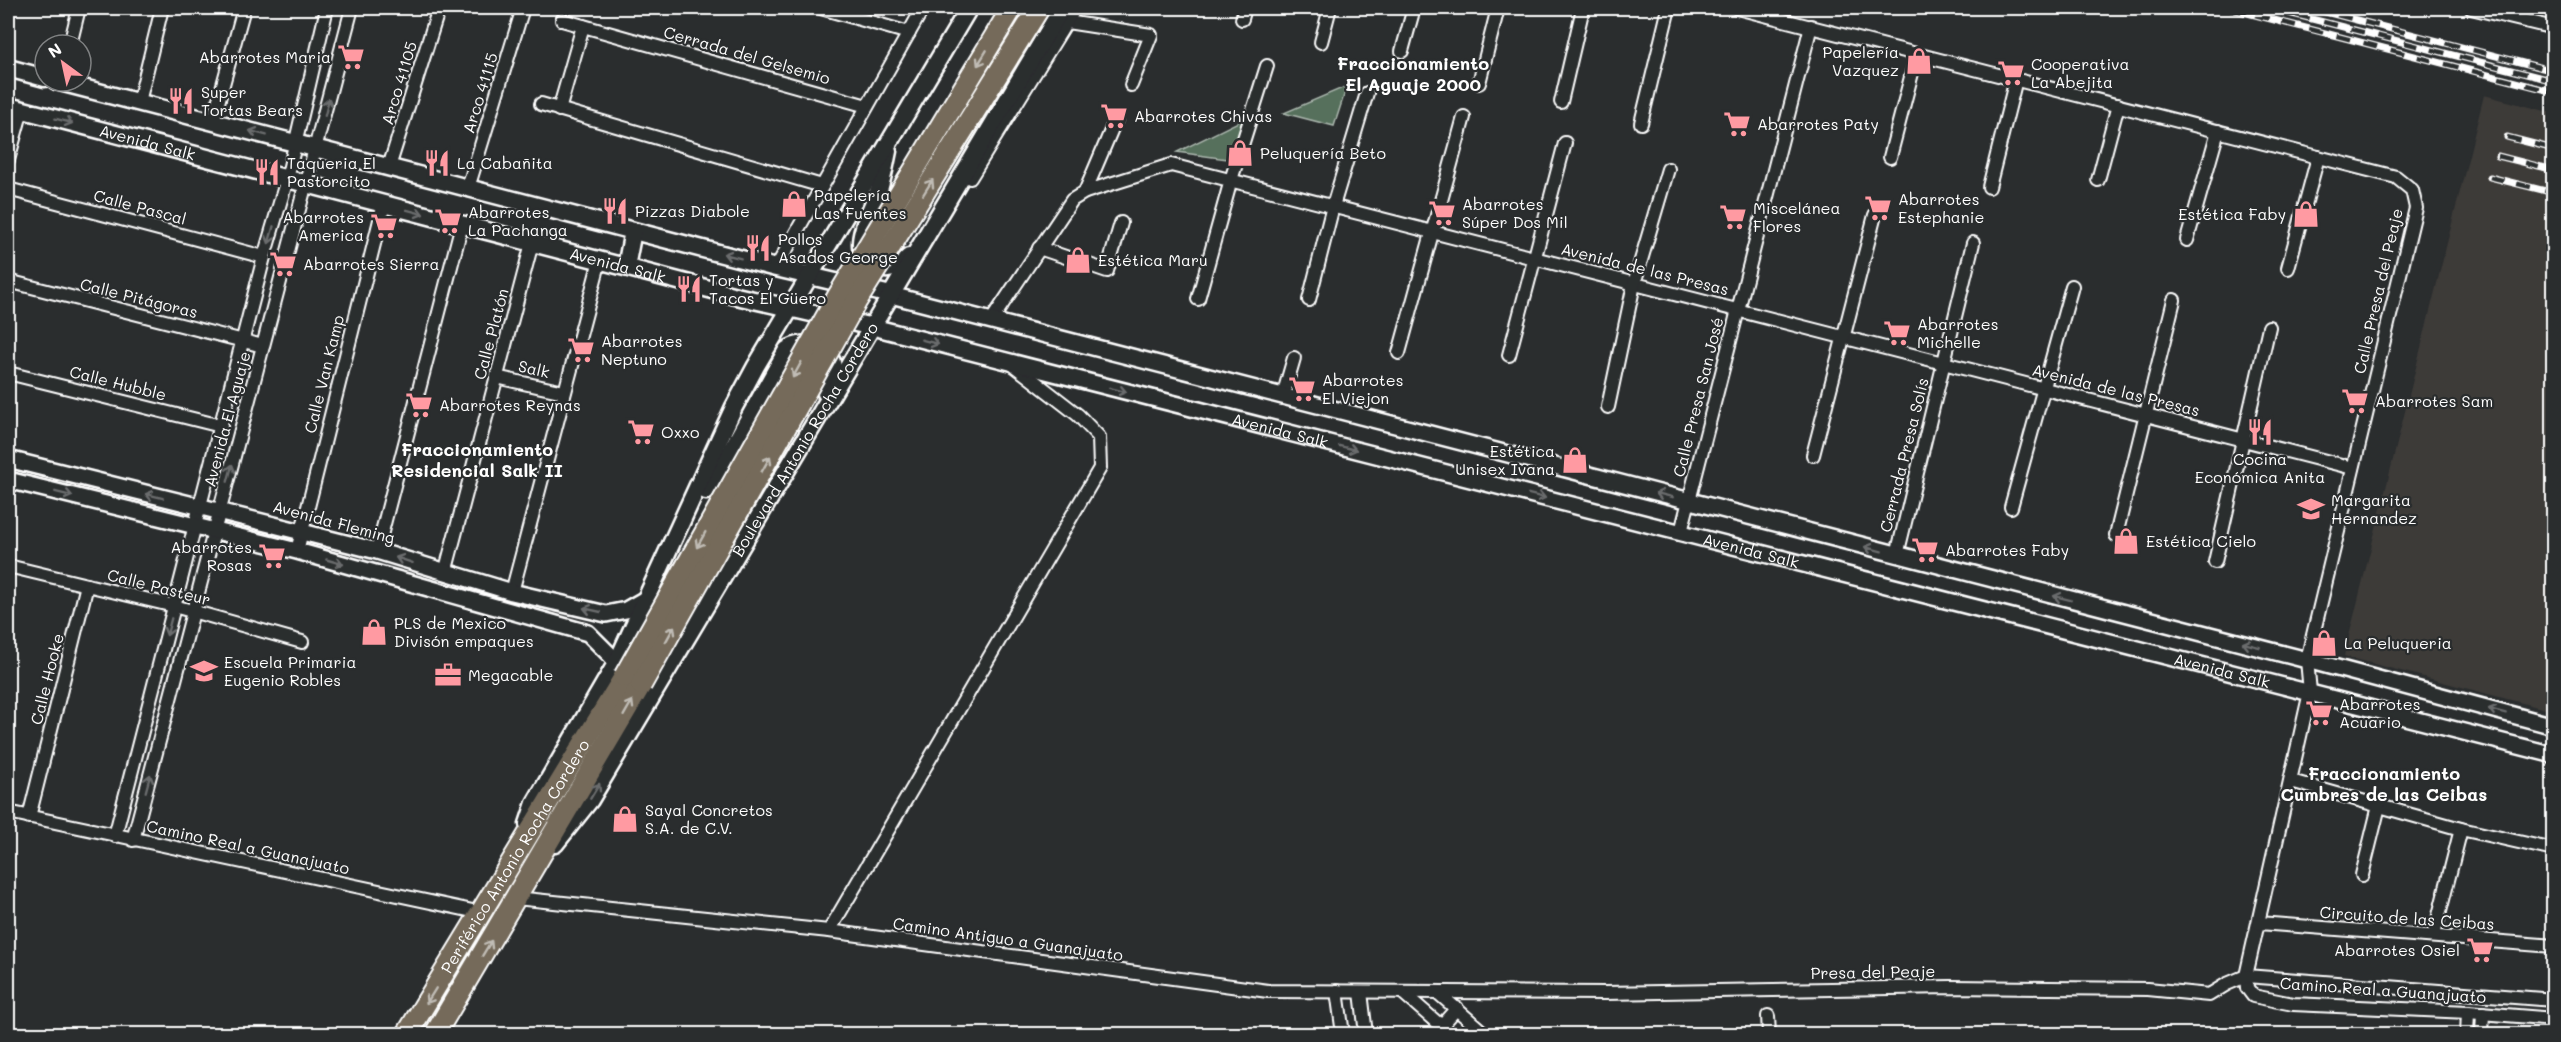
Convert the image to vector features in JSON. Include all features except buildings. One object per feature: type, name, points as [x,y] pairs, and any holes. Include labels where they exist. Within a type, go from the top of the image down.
[{"type":"highway","points":[[628,675],[838,296],[1012,8]]},
{"type":"highway","name":"Boulevard Antonio Rocha Cordero","points":[[628,675],[1039,8]]},
{"type":"highway","name":"Periférico Antonio Rocha Cordero","points":[[407,1035],[628,675]]},
{"type":"highway","name":"Periférico Antonio Rocha Cordero","points":[[435,1035],[534,870],[628,675]]},
{"type":"main road","points":[[628,675],[647,598],[734,408],[809,276],[969,8]]},
{"type":"main road","points":[[934,220],[969,160],[1064,15]]},
{"type":"main road","name":"Avenida Salk","points":[[8,68],[33,75]]},
{"type":"main road","name":"Avenida Salk","points":[[93,90],[776,268],[891,295]]},
{"type":"main road","name":"Avenida Salk","points":[[15,108],[790,309],[873,327]]},
{"type":"main road","points":[[892,136],[879,191],[862,229],[861,249],[874,265],[884,269],[894,269],[919,246]]},
{"type":"main road","name":"Boulevard Antonio Rocha Cordero","points":[[534,870],[590,800],[873,327],[934,220]]},
{"type":"main road","points":[[626,267],[633,231]]},
{"type":"main road","points":[[677,535],[724,463],[782,356],[787,350],[801,343],[817,345],[824,350],[832,363],[833,371],[811,430]]},
{"type":"street","points":[[73,33],[79,8]]},
{"type":"street","points":[[139,102],[162,8]]},
{"type":"street","points":[[213,122],[244,8]]},
{"type":"street","name":"Avenida El Aguaje","points":[[115,836],[264,257],[287,179],[327,8]]},
{"type":"street","name":"Avenida El Aguaje","points":[[133,840],[308,184],[352,8]]},
{"type":"street","name":"Arco 41105","points":[[390,167],[439,8]]},
{"type":"street","name":"Arco 41115","points":[[468,188],[523,8]]},
{"type":"street","points":[[821,8],[909,33]]},
{"type":"street","points":[[776,268],[923,8]]},
{"type":"street","name":"Boulevard Antonio Rocha Cordero","points":[[934,220],[969,180],[1064,15],[1075,8]]},
{"type":"street","points":[[1321,42],[1330,8]]},
{"type":"street","points":[[1402,51],[1414,8]]},
{"type":"street","points":[[1479,83],[1498,8]]},
{"type":"street","points":[[1561,102],[1583,8]]},
{"type":"street","points":[[1641,123],[1669,8]]},
{"type":"street","name":"Calle Presa del Peaje","points":[[1737,8],[2396,177],[2412,190],[2416,208],[2307,660],[2310,692],[2246,976]]},
{"type":"street","points":[[2470,8],[2553,26]]},
{"type":"street","points":[[1064,15],[1152,35],[1131,85]]},
{"type":"street","name":"Cerrada del Gelsemio","points":[[562,20],[867,106]]},
{"type":"street","points":[[560,110],[583,26]]},
{"type":"street","name":"Calle Presa San José","points":[[1681,532],[1811,26]]},
{"type":"street","points":[[1890,158],[1917,54]]},
{"type":"street","points":[[1197,299],[1267,66]]},
{"type":"street","points":[[1989,187],[2016,80]]},
{"type":"street","points":[[1309,300],[1333,206],[1367,93]]},
{"type":"street","points":[[541,104],[822,186]]},
{"type":"street","points":[[2098,180],[2118,105]]},
{"type":"street","points":[[8,160],[15,108]]},
{"type":"street","points":[[1399,352],[1464,117]]},
{"type":"street","points":[[1085,192],[1116,119]]},
{"type":"street","points":[[2187,240],[2218,131]]},
{"type":"street","points":[[1509,355],[1565,143]]},
{"type":"street","points":[[2288,268],[2318,157]]},
{"type":"street","name":"Avenida de las Presas","points":[[991,321],[1072,200],[1085,192],[1172,165],[2353,468]]},
{"type":"street","points":[[1608,407],[1634,284],[1668,169]]},
{"type":"street","name":"Calle Pascal","points":[[8,189],[264,257]]},
{"type":"street","name":"Calle Van Kamp","points":[[297,551],[384,204]]},
{"type":"street","points":[[1813,455],[1875,215]]},
{"type":"street","points":[[1039,248],[1107,271],[1121,223]]},
{"type":"street","points":[[377,551],[462,225]]},
{"type":"street","name":"Calle Platón","points":[[445,573],[532,243]]},
{"type":"street","name":"Cerrada Presa Solís","points":[[1897,555],[1973,243]]},
{"type":"street","points":[[512,592],[600,260]]},
{"type":"street","name":"Calle Pitágoras","points":[[8,282],[263,346]]},
{"type":"street","points":[[2011,507],[2072,286]]},
{"type":"street","name":"Avenida Salk","points":[[891,295],[2307,660],[2553,726]]},
{"type":"street","points":[[2116,536],[2144,414],[2174,300]]},
{"type":"street","name":"Avenida Salk","points":[[873,327],[2553,755]]},
{"type":"street","points":[[2215,562],[2269,327]]},
{"type":"street","points":[[1283,396],[1294,358]]},
{"type":"street","points":[[829,931],[1100,468],[1099,437],[1078,415],[1011,363]]},
{"type":"street","name":"Calle Hubble","points":[[8,373],[221,426]]},
{"type":"street","name":"Salk","points":[[496,377],[564,392]]},
{"type":"street","name":"Avenida Fleming","points":[[8,459],[377,551],[512,592],[606,614],[626,610],[647,598]]},
{"type":"street","points":[[8,480],[297,551],[588,633],[628,675]]},
{"type":"street","name":"Calle Pasteur","points":[[8,566],[174,606],[302,642]]},
{"type":"street","name":"Calle Hooke","points":[[29,817],[87,585]]},
{"type":"street","points":[[2291,781],[2462,829],[2553,850]]},
{"type":"street","points":[[2362,875],[2379,806]]},
{"type":"street","name":"Camino Real a Guanajuato","points":[[8,812],[482,913]]},
{"type":"street","points":[[2434,935],[2462,829]]},
{"type":"street","name":"Camino Antiguo a Guanajuato","points":[[516,898],[829,931],[1268,991],[1497,992]]},
{"type":"street","name":"Circuito de las Ceibas","points":[[2259,923],[2553,946]]},
{"type":"street","name":"Camino Real a Guanajuato","points":[[2553,1000],[2246,976],[2247,988],[2253,996],[2293,1004],[2468,1012],[2553,1019]]},
{"type":"street","name":"Presa del Peaje","points":[[1497,992],[1605,993],[1951,987],[2148,989],[2209,995],[2246,976]]},
{"type":"street","points":[[1337,992],[1343,1035]]},
{"type":"street","points":[[1361,992],[1366,1035]]},
{"type":"street","points":[[1402,992],[1445,1030],[1457,1008]]},
{"type":"street","points":[[1437,992],[1485,1035]]},
{"type":"street","points":[[2467,1035],[2468,1012]]},
{"type":"street","points":[[2482,1035],[2483,1013]]},
{"type":"street","points":[[1768,1016],[1769,1035]]},
{"type":"shaded area","points":[[2484,95],[2553,113],[2553,711],[2344,656]]},
{"type":"green space","points":[[1347,86],[1334,126],[1284,113]]},
{"type":"green space","points":[[1242,120],[1234,160],[1177,152]]},
{"type":"railway","points":[[2228,8],[2554,92]]},
{"type":"railway","points":[[2269,8],[2554,81]]},
{"type":"railway","points":[[2310,8],[2554,71]]},
{"type":"railway","points":[[2507,137],[2554,149]]},
{"type":"railway","points":[[2498,156],[2554,170]]},
{"type":"railway","points":[[2490,177],[2554,193]]},
{"type":"place","name":"Abarrotes Maria","points":[[351,57]]},
{"type":"place","name":"Papelería Vazquez","points":[[1919,61]]},
{"type":"place","name":"Cooperativa La Abejita","points":[[2011,73]]},
{"type":"place","name":"Super Tortas Bears","points":[[181,101]]},
{"type":"place","name":"Abarrotes Chivas","points":[[1114,116]]},
{"type":"place","name":"Abarrotes Paty","points":[[1737,124]]},
{"type":"place","name":"Peluquería Beto","points":[[1240,153]]},
{"type":"place","name":"La Cabañita","points":[[437,163]]},
{"type":"place","name":"Taqueria El Pastorcito","points":[[267,172]]},
{"type":"place","name":"Papelería Las Fuentes","points":[[794,204]]},
{"type":"place","name":"Abarrotes Estephanie","points":[[1878,208]]},
{"type":"place","name":"Pizzas Diabole","points":[[615,211]]},
{"type":"place","name":"Abarrotes Súper Dos Mil","points":[[1442,213]]},
{"type":"place","name":"Estética Faby","points":[[2306,214]]},
{"type":"place","name":"Miscelánea Flores","points":[[1733,217]]},
{"type":"place","name":"Abarrotes La Pachanga","points":[[448,221]]},
{"type":"place","name":"Abarrotes America","points":[[384,226]]},
{"type":"place","name":"Pollos Asados George","points":[[758,248]]},
{"type":"place","name":"Estética Maru","points":[[1078,260]]},
{"type":"place","name":"Abarrotes Sierra","points":[[283,264]]},
{"type":"place","name":"Tortas y Tacos El Güero","points":[[689,289]]},
{"type":"place","name":"Abarrotes Michelle","points":[[1897,333]]},
{"type":"place","name":"Abarrotes Neptuno","points":[[581,350]]},
{"type":"place","name":"Abarrotes El Viejon","points":[[1302,389]]},
{"type":"place","name":"Abarrotes Sam","points":[[2355,401]]},
{"type":"place","name":"Abarrotes Reynas","points":[[419,405]]},
{"type":"place","name":"Oxxo","points":[[641,432]]},
{"type":"place","name":"Cocina Económica Anita","points":[[2260,432]]},
{"type":"place","name":"Estética Unisex Ivana","points":[[1575,460]]},
{"type":"place","name":"Margarita Hernandez","points":[[2311,509]]},
{"type":"place","name":"Estética Cielo","points":[[2126,541]]},
{"type":"place","name":"Abarrotes Faby","points":[[1925,550]]},
{"type":"place","name":"Abarrotes Rosas","points":[[272,556]]},
{"type":"place","name":"PLS de Mexico Divisón empaques","points":[[374,632]]},
{"type":"place","name":"La Peluqueria","points":[[2324,643]]},
{"type":"place","name":"Escuela Primaria Eugenio Robles","points":[[204,671]]},
{"type":"place","name":"Megacable","points":[[448,675]]},
{"type":"place","name":"Abarrotes Acuario","points":[[2319,713]]},
{"type":"place","name":"Sayal Concretos S.A. de C.V.","points":[[625,819]]},
{"type":"place","name":"Abarrotes Osiel","points":[[2480,950]]},
{"type":"district","name":"Fraccionamiento El Aguaje 2000","points":[[1413,74]]},
{"type":"district","name":"Fraccionamiento Residencial Salk II","points":[[477,460]]},
{"type":"district","name":"Fraccionamiento Cumbres de las Ceibas","points":[[2384,784]]}]
